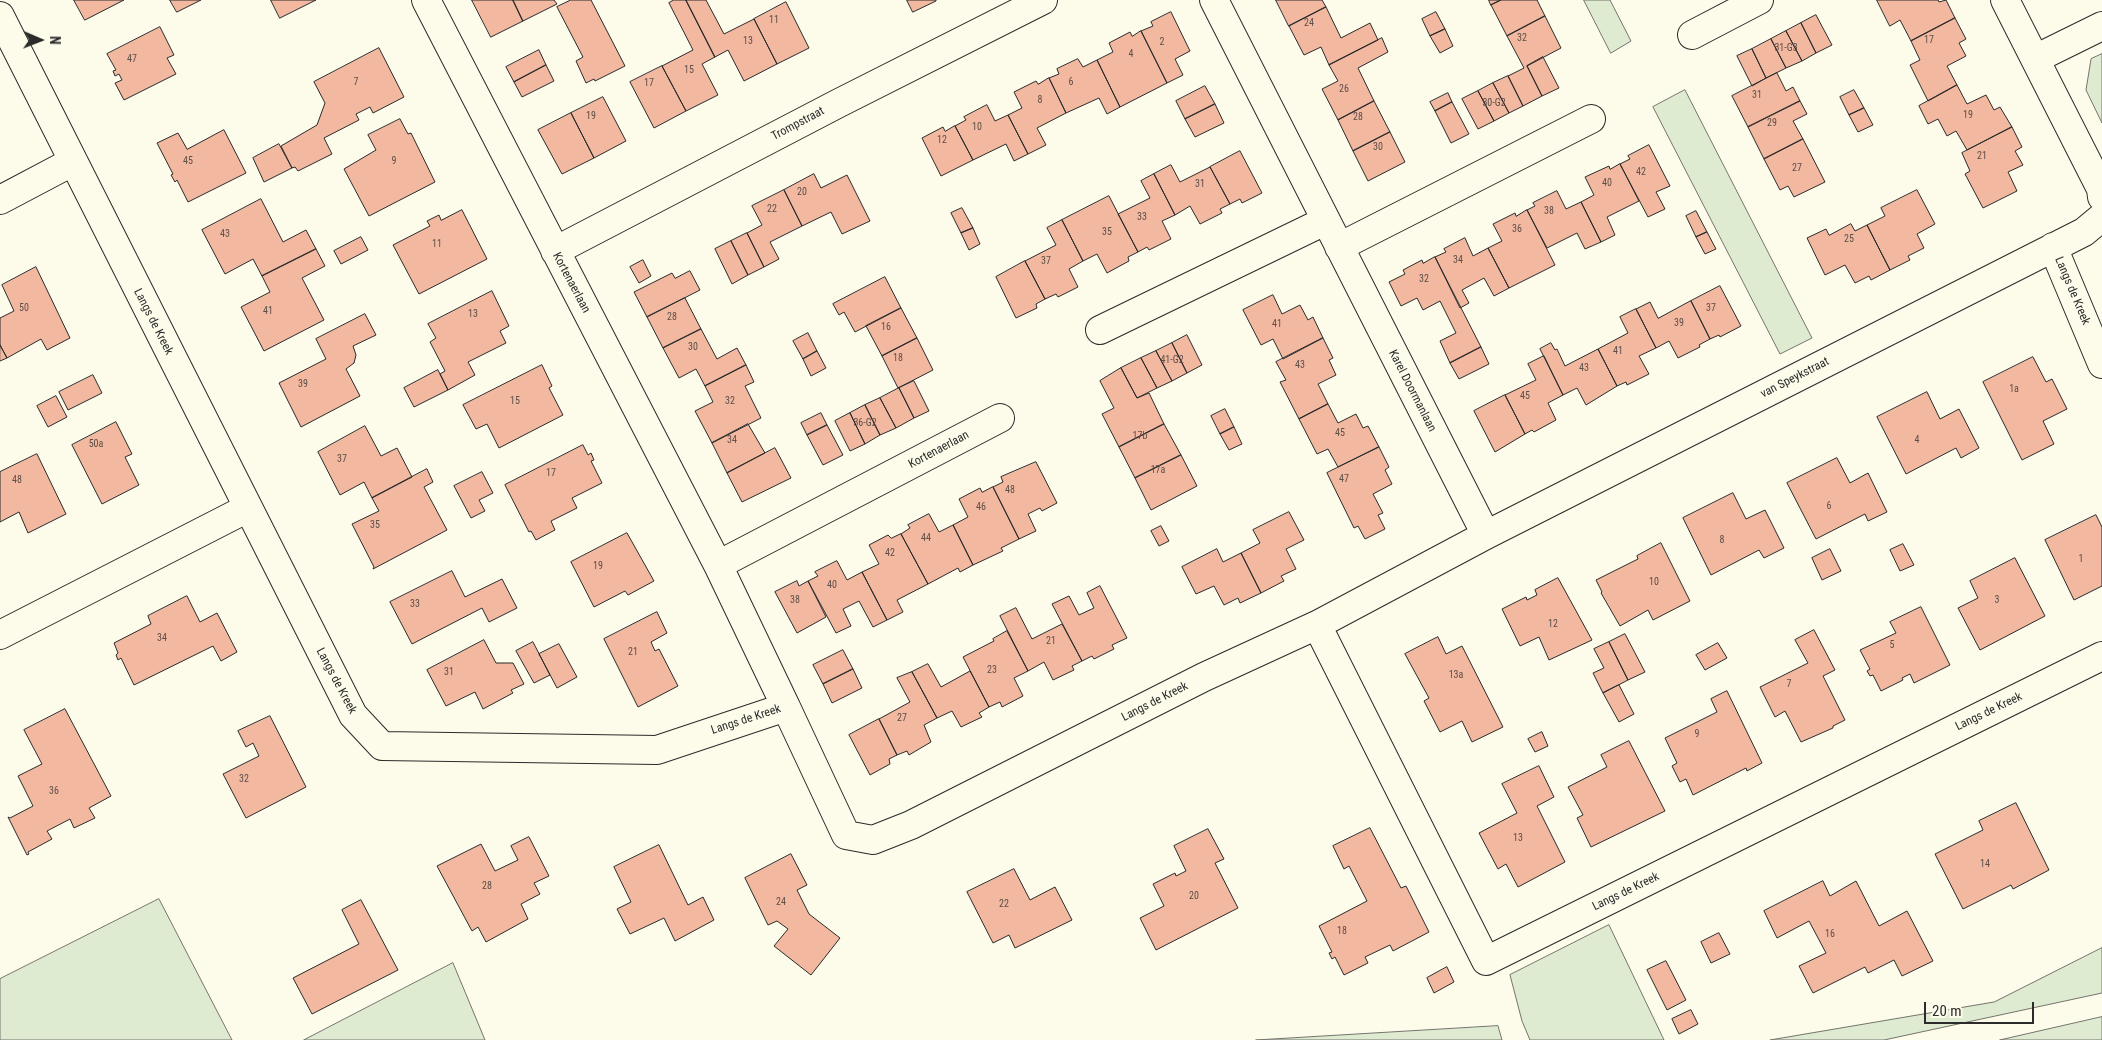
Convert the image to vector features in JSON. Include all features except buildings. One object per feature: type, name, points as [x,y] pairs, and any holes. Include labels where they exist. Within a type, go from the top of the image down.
[{"type":"street","name":"Kortenaerlaan","points":[[426,0],[718,565],[786,706]]},
{"type":"street","name":"Trompstraat","points":[[555,251],[839,103],[1043,0]]},
{"type":"street","name":"Karel Doormanlaan","points":[[1214,0],[1486,535]]},
{"type":"street","points":[[1692,35],[1760,0]]},
{"type":"street","points":[[2005,0],[2101,188],[2102,197]]},
{"type":"street","name":"Langs de Kreek","points":[[0,16],[72,162],[353,715],[382,746],[657,750],[786,706],[846,835],[873,840],[911,825],[1204,677],[1317,625],[1486,535]]},
{"type":"street","points":[[2035,59],[2102,26]]},
{"type":"street","points":[[1339,247],[1591,119]]},
{"type":"street","points":[[0,200],[72,162]]},
{"type":"street","name":"van Speykstraat","points":[[1486,535],[2084,232],[2102,217]]},
{"type":"street","points":[[1100,330],[1325,221]]},
{"type":"street","name":"Langs de Kreek","points":[[2053,247],[2102,364]]},
{"type":"street","name":"Kortenaerlaan","points":[[718,565],[1000,418]]},
{"type":"street","points":[[0,635],[248,508]]},
{"type":"street","name":"Langs de Kreek","points":[[1317,625],[1486,961],[2102,656]]},
{"type":"green space","points":[[1584,0],[1610,0],[1631,41],[1611,53]]},
{"type":"green space","points":[[2102,54],[2102,123],[2086,90],[2091,59]]},
{"type":"green space","points":[[1685,90],[1812,338],[1780,354],[1653,107]]},
{"type":"green space","points":[[159,899],[232,1040],[0,1040],[0,979]]},
{"type":"green space","points":[[1609,925],[1664,1040],[1530,1040],[1522,1021],[1510,975]]},
{"type":"green space","points":[[2102,948],[2102,993],[1884,1040],[1770,1040],[1994,1002]]},
{"type":"green space","points":[[453,963],[485,1040],[304,1040]]},
{"type":"green space","points":[[2102,1017],[2102,1040],[2000,1040]]},
{"type":"green space","points":[[1498,1026],[1502,1040],[1256,1040]]}]
